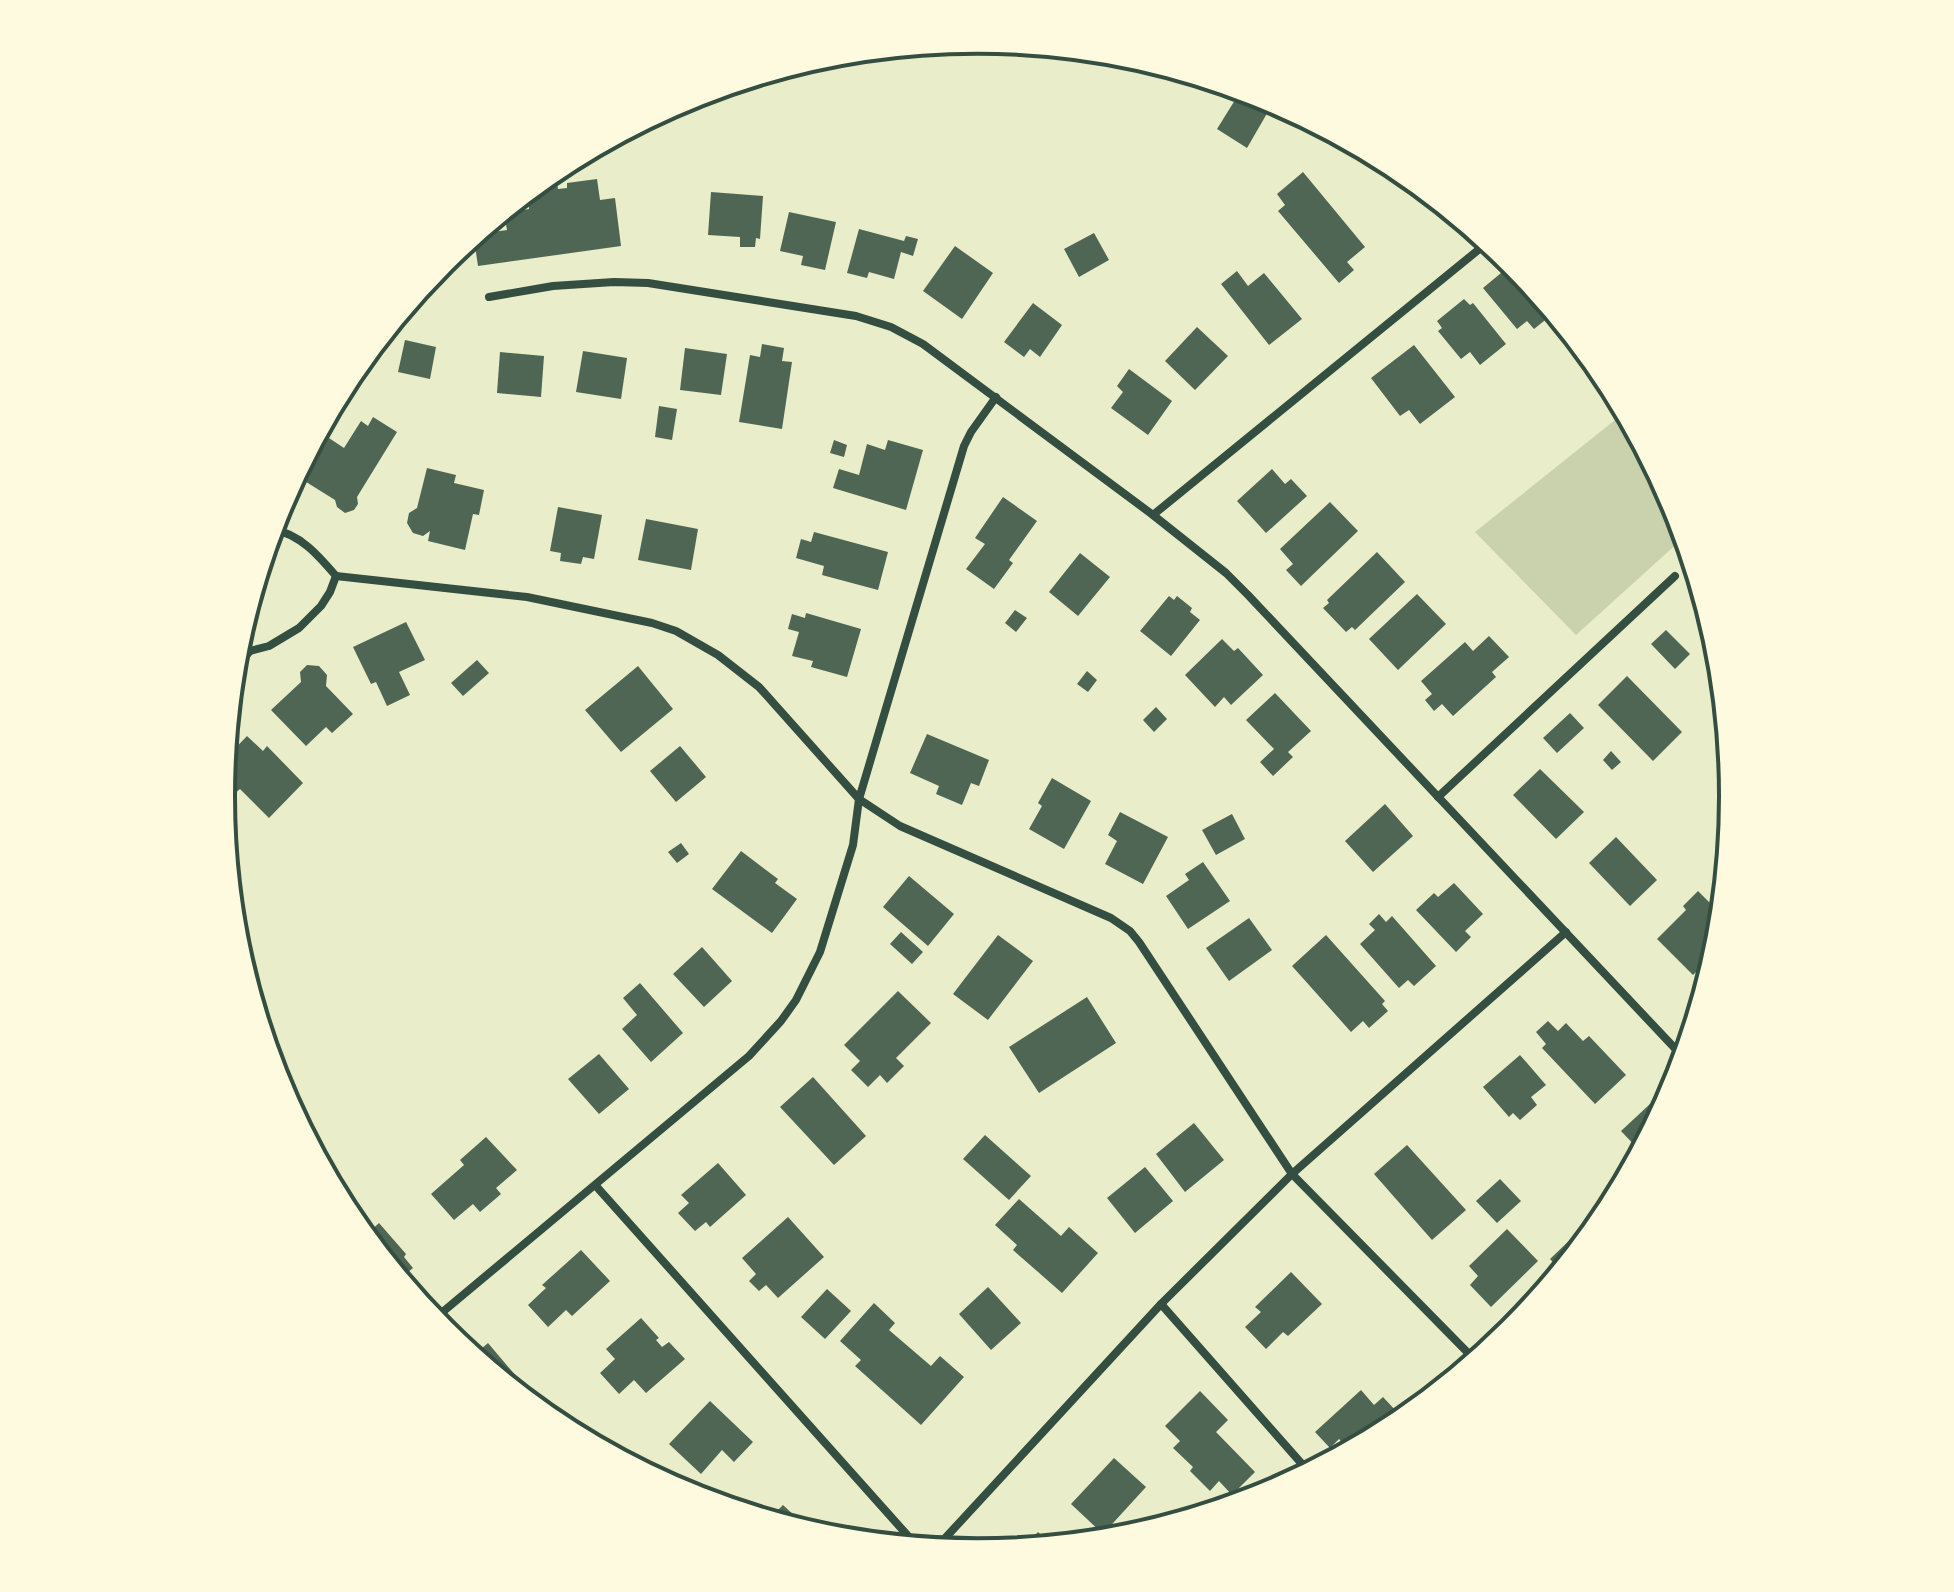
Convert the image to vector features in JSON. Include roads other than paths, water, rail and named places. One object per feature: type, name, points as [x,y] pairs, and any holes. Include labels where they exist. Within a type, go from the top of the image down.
[{"type":"street","points":[[1153,515],[1479,250]]},
{"type":"street","points":[[489,297],[553,286],[648,283],[856,316],[908,335],[996,397],[1226,573],[1675,1048]]},
{"type":"street","points":[[443,1312],[749,1056],[796,1000],[820,952],[853,845],[859,799],[964,446],[996,397]]},
{"type":"street","points":[[283,533],[307,545],[336,576],[527,597],[652,623],[676,631],[718,655],[759,687],[859,799],[900,826],[1111,918],[1130,931],[1292,1174],[1468,1353]]},
{"type":"street","points":[[250,651],[269,646],[299,628],[321,606],[336,576]]},
{"type":"street","points":[[1438,797],[1675,576]]},
{"type":"street","points":[[946,1537],[1161,1304],[1292,1174],[1566,932]]},
{"type":"street","points":[[596,1186],[906,1534]]},
{"type":"street","points":[[1161,1304],[1301,1463]]}]
